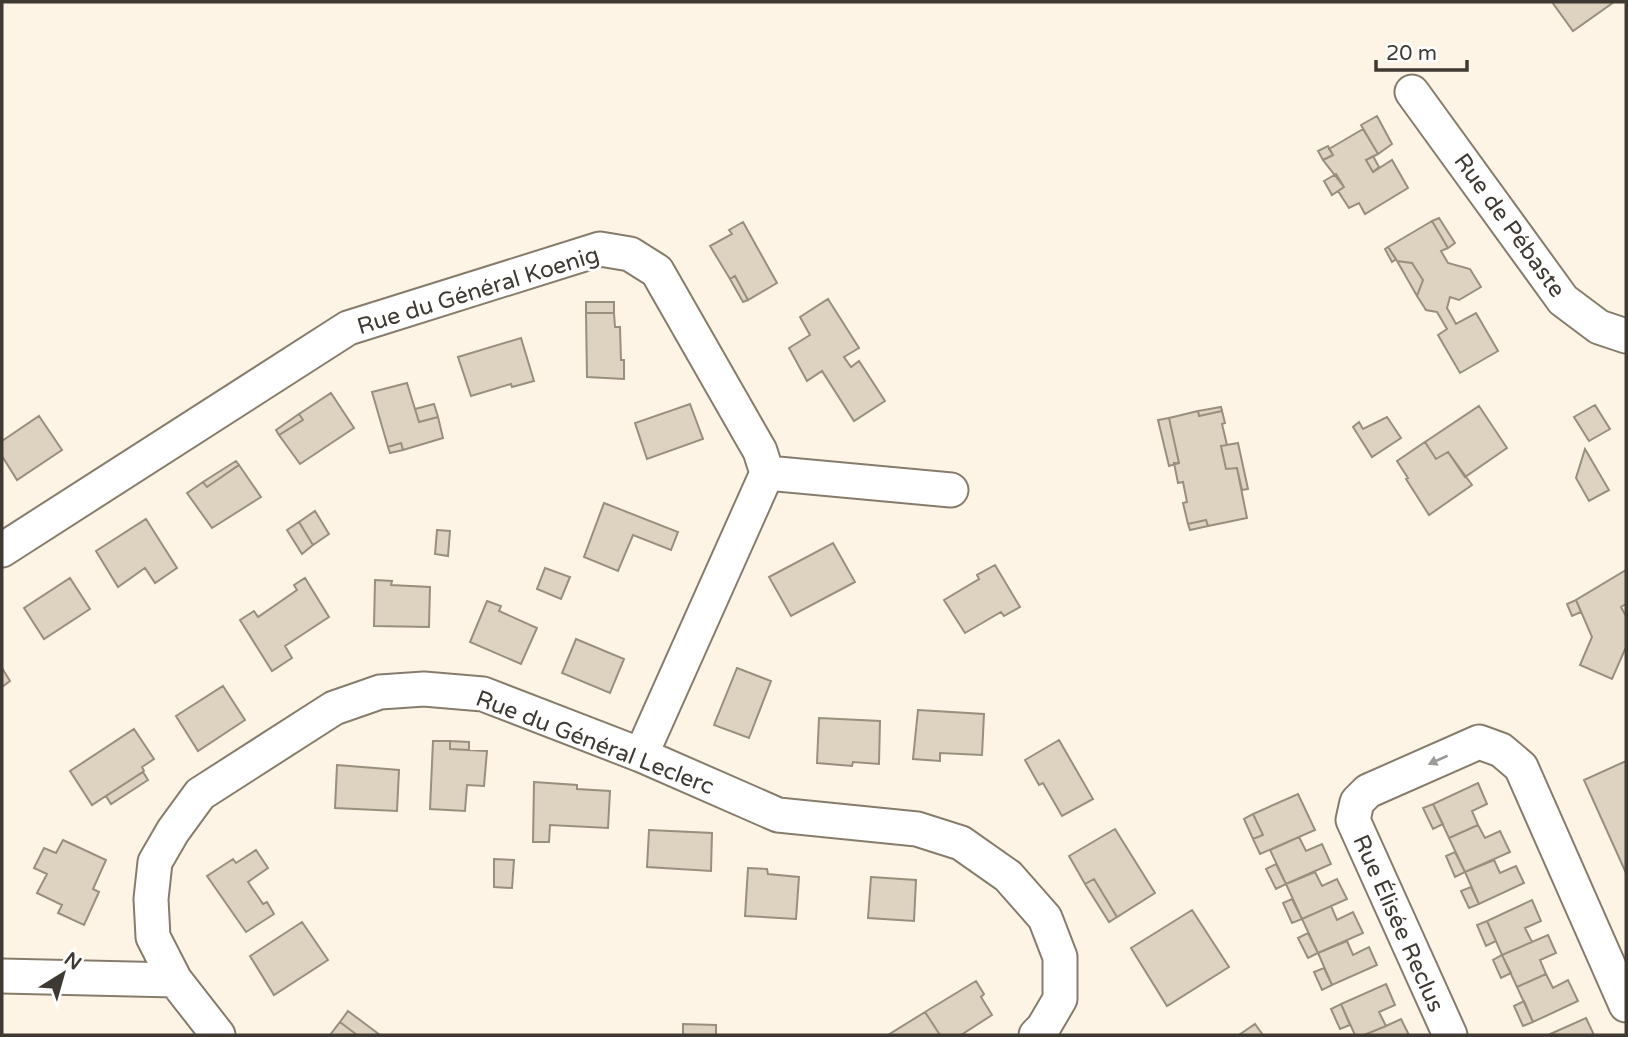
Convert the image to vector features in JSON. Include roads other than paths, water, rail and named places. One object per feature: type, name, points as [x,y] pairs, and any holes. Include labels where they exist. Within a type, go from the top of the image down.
[{"type":"street","name":"Rue de Pébaste","points":[[1412,92],[1563,300],[1599,327],[1626,337]]},
{"type":"street","name":"Rue du Général Koenig","points":[[2,550],[348,328],[600,249],[629,254],[657,271],[760,451],[767,473]]},
{"type":"street","points":[[641,755],[767,473],[951,490]]},
{"type":"street","name":"Rue du Général Leclerc","points":[[218,1035],[175,980],[153,937],[151,900],[155,862],[173,831],[201,794],[334,708],[380,692],[424,689],[483,694],[641,755],[778,815],[918,829],[961,843],[1008,876],[1045,918],[1060,957],[1060,999],[1036,1035]]},
{"type":"street","name":"Rue Élisée Reclus","points":[[1450,1035],[1353,820],[1357,802],[1368,791],[1479,742],[1501,750],[1521,767],[1626,1005]]},
{"type":"street","points":[[2,976],[175,980]]}]
